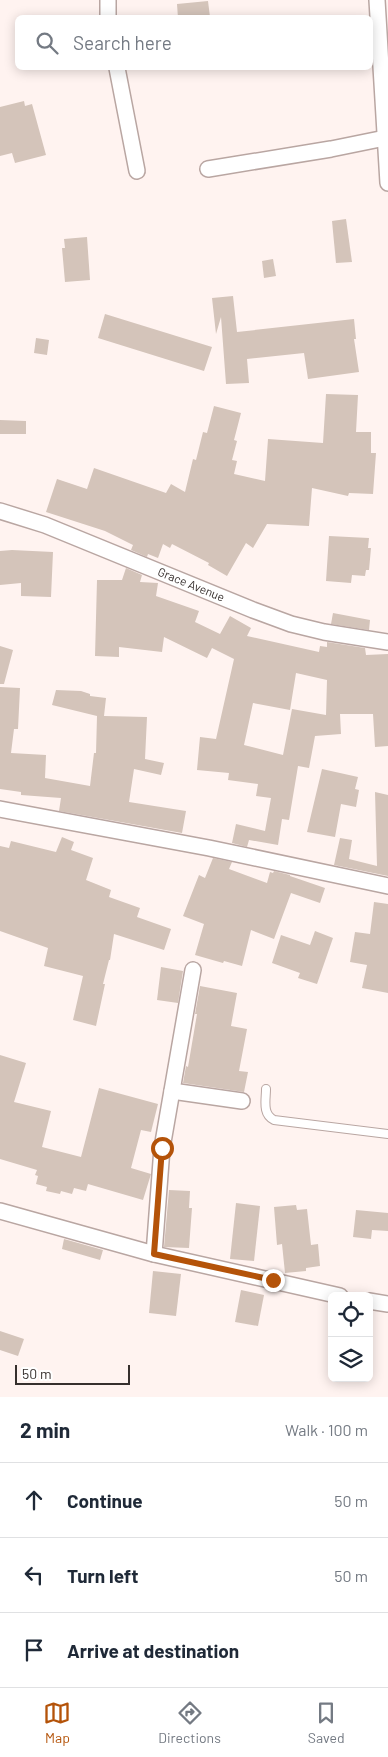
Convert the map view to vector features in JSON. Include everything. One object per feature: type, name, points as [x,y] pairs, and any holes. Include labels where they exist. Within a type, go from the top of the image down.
[{"type":"street","points":[[108,0],[108,15]]},
{"type":"street","points":[[377,0],[385,80],[385,138],[388,183]]},
{"type":"street","points":[[117,70],[137,171]]},
{"type":"street","points":[[208,169],[331,149],[385,138]]},
{"type":"street","name":"Grace Avenue","points":[[0,511],[45,525],[252,610],[291,624],[324,632],[388,642]]},
{"type":"street","points":[[0,809],[209,848],[388,886]]},
{"type":"street","points":[[154,1254],[162,1148],[193,970]]},
{"type":"street","points":[[172,1091],[242,1101]]},
{"type":"street","points":[[0,1211],[154,1254],[328,1293]]},
{"type":"street","points":[[373,1302],[388,1304]]},
{"type":"lane","points":[[266,1089],[266,1113],[268,1117],[274,1120],[388,1134]]},
{"type":"building","points":[[208,1],[210,15],[178,15],[177,4]]},
{"type":"building","points":[[24,101],[25,106],[32,104],[46,155],[15,163],[12,153],[0,156],[0,107]]},
{"type":"building","points":[[346,219],[352,262],[336,263],[332,221]]},
{"type":"building","points":[[87,237],[90,280],[65,282],[62,248],[65,248],[64,239]]},
{"type":"building","points":[[273,259],[276,276],[264,278],[262,261]]},
{"type":"building","points":[[233,296],[237,332],[354,319],[356,339],[354,339],[359,372],[308,379],[304,353],[247,359],[249,383],[226,384],[221,317],[216,334],[212,298]]},
{"type":"building","points":[[105,314],[212,347],[204,371],[98,338]]},
{"type":"building","points":[[36,338],[49,340],[47,355],[34,353]]},
{"type":"building","points":[[326,394],[358,395],[356,432],[371,432],[371,453],[376,453],[373,494],[349,493],[348,496],[312,488],[309,526],[267,524],[253,548],[246,543],[227,576],[208,565],[209,563],[172,544],[170,548],[163,544],[158,558],[148,554],[147,557],[131,550],[133,545],[105,531],[46,512],[57,479],[87,489],[94,468],[166,493],[171,484],[185,492],[193,459],[196,460],[203,432],[207,433],[214,406],[241,413],[234,440],[237,441],[232,460],[237,461],[234,474],[265,481],[268,439],[323,443]]},
{"type":"building","points":[[0,420],[26,421],[26,434],[0,434]]},
{"type":"building","points":[[329,536],[369,538],[368,548],[371,548],[369,570],[366,570],[365,576],[352,575],[351,583],[326,581]]},
{"type":"building","points":[[0,551],[53,552],[51,597],[21,596],[21,583],[0,585]]},
{"type":"building","points":[[126,568],[142,575],[140,582],[158,583],[156,596],[199,611],[195,622],[220,634],[230,616],[251,628],[247,636],[319,652],[320,646],[327,647],[327,642],[365,648],[366,655],[388,654],[388,746],[375,747],[373,714],[340,714],[341,734],[315,736],[309,768],[298,766],[289,820],[282,819],[278,845],[249,840],[247,847],[232,843],[236,824],[265,831],[271,798],[256,796],[258,784],[228,780],[229,773],[197,770],[200,737],[216,739],[234,659],[212,648],[207,658],[164,637],[162,652],[119,647],[119,657],[95,656],[97,580],[122,580]],"holes":[[[296,673],[327,680],[326,715],[292,709],[283,755],[244,745],[253,703],[290,710]]]},
{"type":"building","points":[[333,613],[370,620],[369,630],[331,624]]},
{"type":"building","points":[[0,646],[13,650],[4,684],[0,684]]},
{"type":"building","points":[[0,687],[20,688],[18,729],[14,729],[11,753],[46,755],[45,778],[90,786],[94,753],[96,753],[97,716],[52,705],[56,690],[81,691],[90,694],[90,696],[106,698],[104,716],[147,717],[145,759],[164,763],[161,775],[134,769],[129,802],[186,811],[182,833],[59,811],[61,798],[21,795],[21,792],[0,789]]},
{"type":"building","points":[[322,769],[358,777],[355,789],[359,790],[356,807],[341,804],[335,837],[307,832]]},
{"type":"building","points":[[375,792],[388,795],[388,876],[334,865],[340,838],[352,840],[349,859],[377,866]]},
{"type":"building","points":[[62,837],[74,842],[71,850],[93,858],[86,880],[111,890],[109,897],[140,908],[137,917],[171,929],[164,950],[114,934],[96,1026],[73,1020],[83,976],[44,966],[48,948],[0,931],[0,846],[9,848],[11,841],[56,852]]},
{"type":"building","points":[[213,858],[232,862],[229,869],[267,883],[270,872],[273,873],[274,871],[325,888],[320,903],[291,893],[274,939],[251,930],[242,966],[195,955],[204,924],[183,916],[199,875],[205,878]]},
{"type":"building","points":[[374,902],[388,904],[388,993],[362,988],[367,965],[350,962],[355,932],[370,934]]},
{"type":"building","points":[[315,931],[333,938],[317,984],[298,978],[300,973],[272,963],[281,935],[310,945]]},
{"type":"building","points":[[161,967],[183,971],[178,1003],[157,1000]]},
{"type":"building","points":[[200,986],[237,993],[231,1026],[247,1029],[239,1071],[248,1072],[244,1092],[183,1083],[186,1066],[188,1067]]},
{"type":"building","points":[[0,1055],[26,1063],[14,1102],[51,1111],[42,1147],[81,1157],[99,1088],[158,1104],[151,1132],[141,1130],[131,1168],[151,1174],[143,1200],[88,1184],[86,1191],[74,1188],[72,1194],[61,1191],[60,1194],[46,1191],[47,1187],[36,1184],[38,1176],[35,1175],[37,1170],[0,1159]]},
{"type":"building","points":[[169,1190],[190,1191],[189,1208],[192,1208],[189,1248],[164,1247]]},
{"type":"building","points":[[236,1203],[260,1206],[254,1261],[230,1259]]},
{"type":"building","points":[[296,1205],[297,1210],[307,1209],[311,1245],[318,1244],[320,1266],[306,1268],[306,1271],[285,1273],[282,1244],[277,1245],[274,1207]]},
{"type":"building","points":[[356,1210],[388,1213],[388,1231],[372,1230],[371,1239],[353,1237]]},
{"type":"building","points":[[64,1239],[103,1250],[100,1260],[62,1249]]},
{"type":"building","points":[[153,1271],[181,1274],[176,1316],[149,1313]]},
{"type":"building","points":[[241,1290],[264,1295],[258,1326],[235,1322]]},
{"type":"building","points":[[0,1331],[24,1339],[18,1356],[0,1350]]},
{"type":"route","points":[[162,1148],[154,1254],[273,1280]]}]
